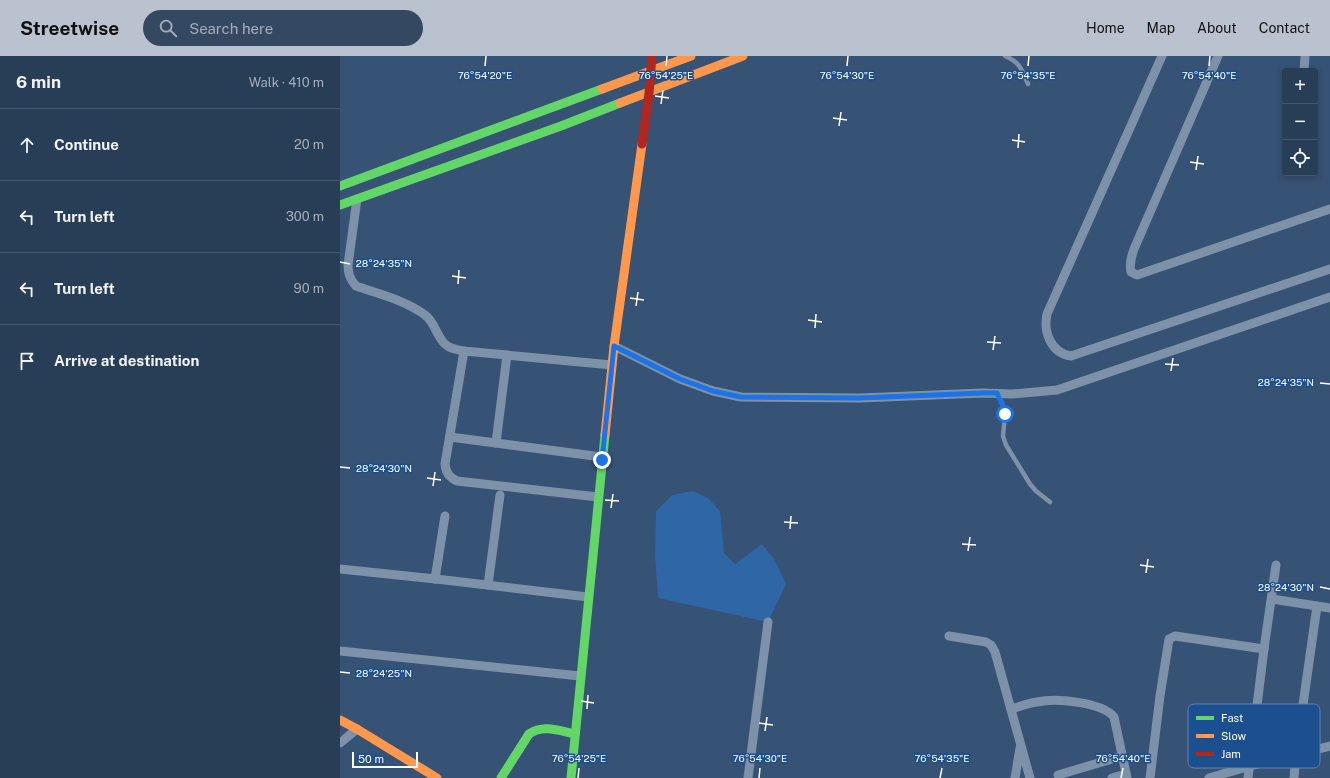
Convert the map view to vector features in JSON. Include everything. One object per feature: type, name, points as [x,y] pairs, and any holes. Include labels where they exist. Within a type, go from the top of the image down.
[{"type":"street","points":[[571,778],[614,346],[649,93],[652,56]]},
{"type":"street","points":[[340,186],[691,56]]},
{"type":"street","points":[[340,205],[649,93],[743,56]]},
{"type":"street","points":[[1162,56],[1047,314],[1045,322],[1046,330],[1052,346],[1063,355],[1071,356],[1330,269]]},
{"type":"street","points":[[1218,56],[1134,249],[1130,261],[1131,272],[1137,275],[1330,209]]},
{"type":"street","points":[[1304,68],[1305,56]]},
{"type":"street","points":[[357,199],[348,265],[349,276],[352,281],[356,286],[399,301],[426,315],[431,320],[445,345],[464,351],[612,364]]},
{"type":"street","points":[[614,346],[680,379],[713,391],[741,397],[860,398],[983,393],[1019,394],[1057,390],[1330,298]]},
{"type":"street","points":[[464,351],[445,464],[446,471],[452,478],[457,481],[598,497]]},
{"type":"street","points":[[496,443],[507,355]]},
{"type":"street","points":[[450,437],[602,456]]},
{"type":"street","points":[[488,585],[500,495]]},
{"type":"street","points":[[436,579],[445,516]]},
{"type":"street","points":[[1257,704],[1276,565]]},
{"type":"street","points":[[340,569],[588,597]]},
{"type":"street","points":[[1272,599],[1330,608]]},
{"type":"street","points":[[1303,704],[1317,606]]},
{"type":"street","points":[[748,778],[768,622]]},
{"type":"street","points":[[949,636],[979,640],[990,644],[995,652],[1030,778]]},
{"type":"street","points":[[1150,778],[1169,639],[1175,636],[1264,649]]},
{"type":"street","points":[[340,651],[580,676]]},
{"type":"street","points":[[1011,709],[1037,702],[1061,700],[1094,706],[1110,713],[1114,717],[1126,776],[1112,778]]},
{"type":"street","points":[[340,720],[437,778]]},
{"type":"street","points":[[340,743],[357,729]]},
{"type":"street","points":[[501,778],[529,734],[533,731],[544,729],[575,734]]},
{"type":"street","points":[[1015,778],[1021,745]]},
{"type":"street","points":[[1320,748],[1330,746]]},
{"type":"street","points":[[1058,775],[1122,756]]},
{"type":"street","points":[[1209,778],[1243,768]]},
{"type":"street","points":[[1248,778],[1250,768]]},
{"type":"street","points":[[1294,778],[1295,768]]},
{"type":"lane","points":[[1005,56],[1018,64],[1028,84]]},
{"type":"lane","points":[[997,393],[1005,414],[1003,436],[1006,445],[1030,484],[1050,502]]},
{"type":"shaded area","points":[[693,491],[708,498],[720,511],[724,553],[735,564],[762,544],[775,560],[786,584],[768,622],[658,598],[655,555],[656,511],[672,495]]},
{"type":"traffic: fast","points":[[340,186],[602,89]]},
{"type":"traffic: fast","points":[[340,205],[561,126],[620,103]]},
{"type":"traffic: fast","points":[[571,778],[605,435]]},
{"type":"traffic: fast","points":[[501,778],[529,734],[534,731],[540,729],[552,729],[575,734]]},
{"type":"traffic: slow","points":[[602,89],[691,56]]},
{"type":"traffic: slow","points":[[620,103],[743,56]]},
{"type":"traffic: slow","points":[[605,435],[614,346],[642,144]]},
{"type":"traffic: slow","points":[[340,720],[437,778]]},
{"type":"traffic: jam","points":[[642,144],[652,56]]},
{"type":"route","points":[[602,460],[614,346],[680,379],[713,391],[741,397],[860,398],[997,393],[1005,414]]}]
